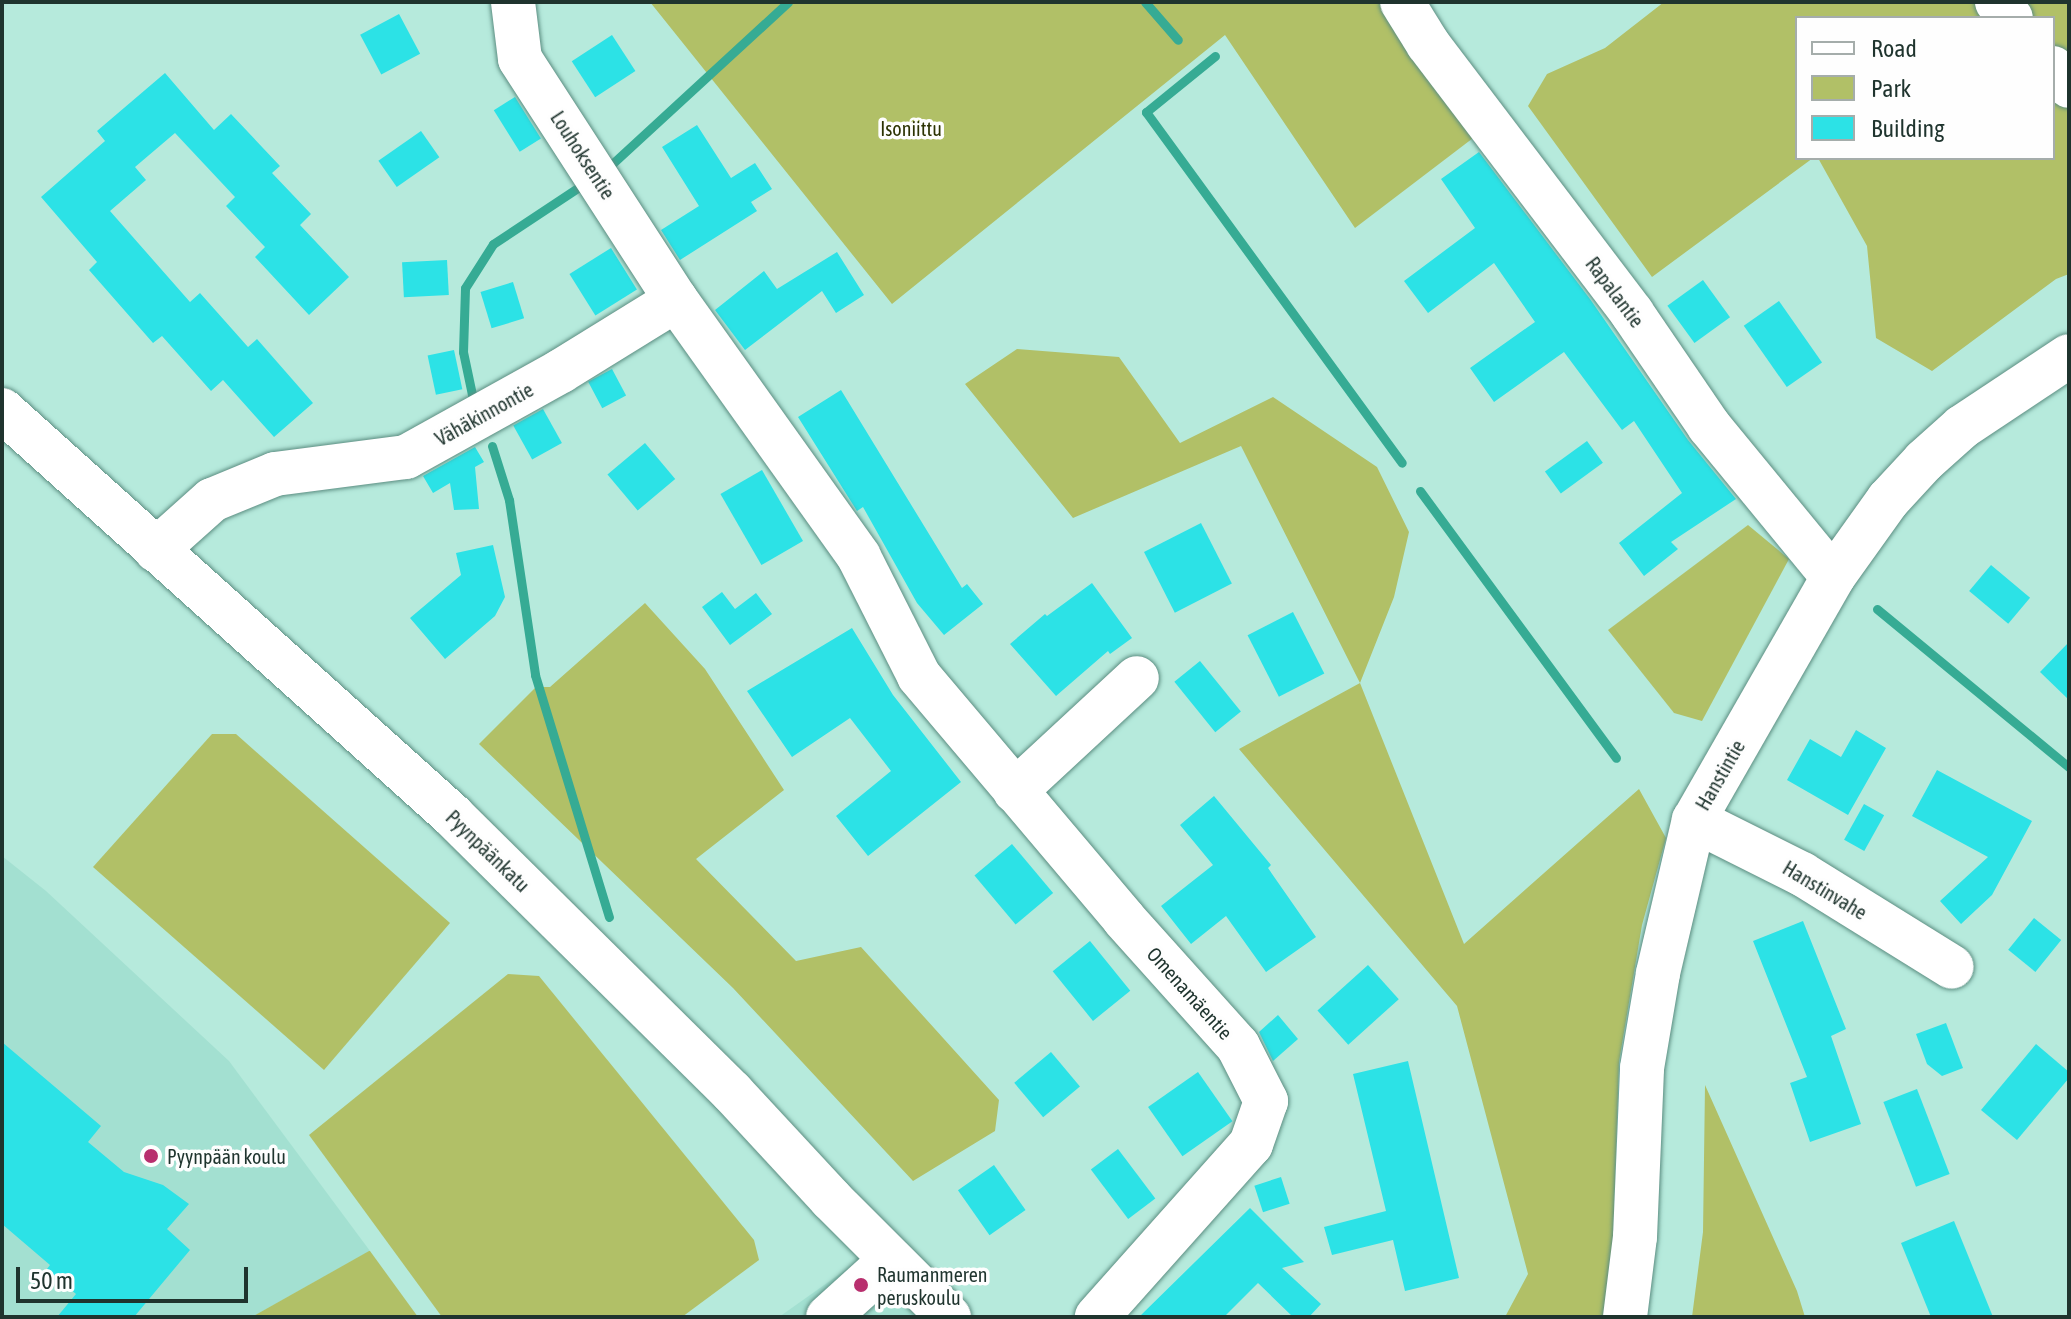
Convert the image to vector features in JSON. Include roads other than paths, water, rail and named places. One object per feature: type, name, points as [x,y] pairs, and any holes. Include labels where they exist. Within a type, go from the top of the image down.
[{"type":"street","name":"Louhoksentie","points":[[513,2],[520,59],[676,300]]},
{"type":"street","name":"Rapalantie","points":[[1402,2],[1428,44],[1632,313],[1709,426],[1833,577]]},
{"type":"street","points":[[2055,70],[2069,86]]},
{"type":"street","name":"Omenamäentie","points":[[676,300],[859,557],[919,676],[1238,1046],[1266,1101],[1251,1144],[1097,1317]]},
{"type":"street","name":"Vähäkinnontie","points":[[156,550],[212,500],[275,474],[406,457],[561,371],[676,300]]},
{"type":"street","name":"Hanstintie","points":[[1625,1317],[1635,1237],[1642,1068],[1658,973],[1694,820],[1833,577],[1888,500],[1924,461],[1962,427],[2069,356]]},
{"type":"street","name":"Pyynpäänkatu","points":[[2,410],[475,837],[732,1092],[890,1261],[949,1317]]},
{"type":"street","points":[[1015,791],[1137,678]]},
{"type":"street","name":"Hanstinvahe","points":[[1694,820],[1802,874],[1952,967]]},
{"type":"street","points":[[828,1317],[890,1261]]},
{"type":"waterway","points":[[612,164],[788,2]]},
{"type":"waterway","points":[[1145,2],[1178,40]]},
{"type":"waterway","points":[[1215,56],[1146,112],[1402,463]]},
{"type":"waterway","points":[[474,404],[463,352],[465,288],[493,244],[576,189]]},
{"type":"waterway","points":[[492,446],[509,500],[535,675],[609,917]]},
{"type":"waterway","points":[[1420,491],[1616,758]]},
{"type":"waterway","points":[[1877,609],[2069,767]]},
{"type":"place","name":"Pyynpään koulu","points":[[151,1156]]},
{"type":"place","name":"Raumanmeren peruskoulu","points":[[861,1285]]},
{"type":"park label","name":"Isoniittu","points":[[911,128]]}]
